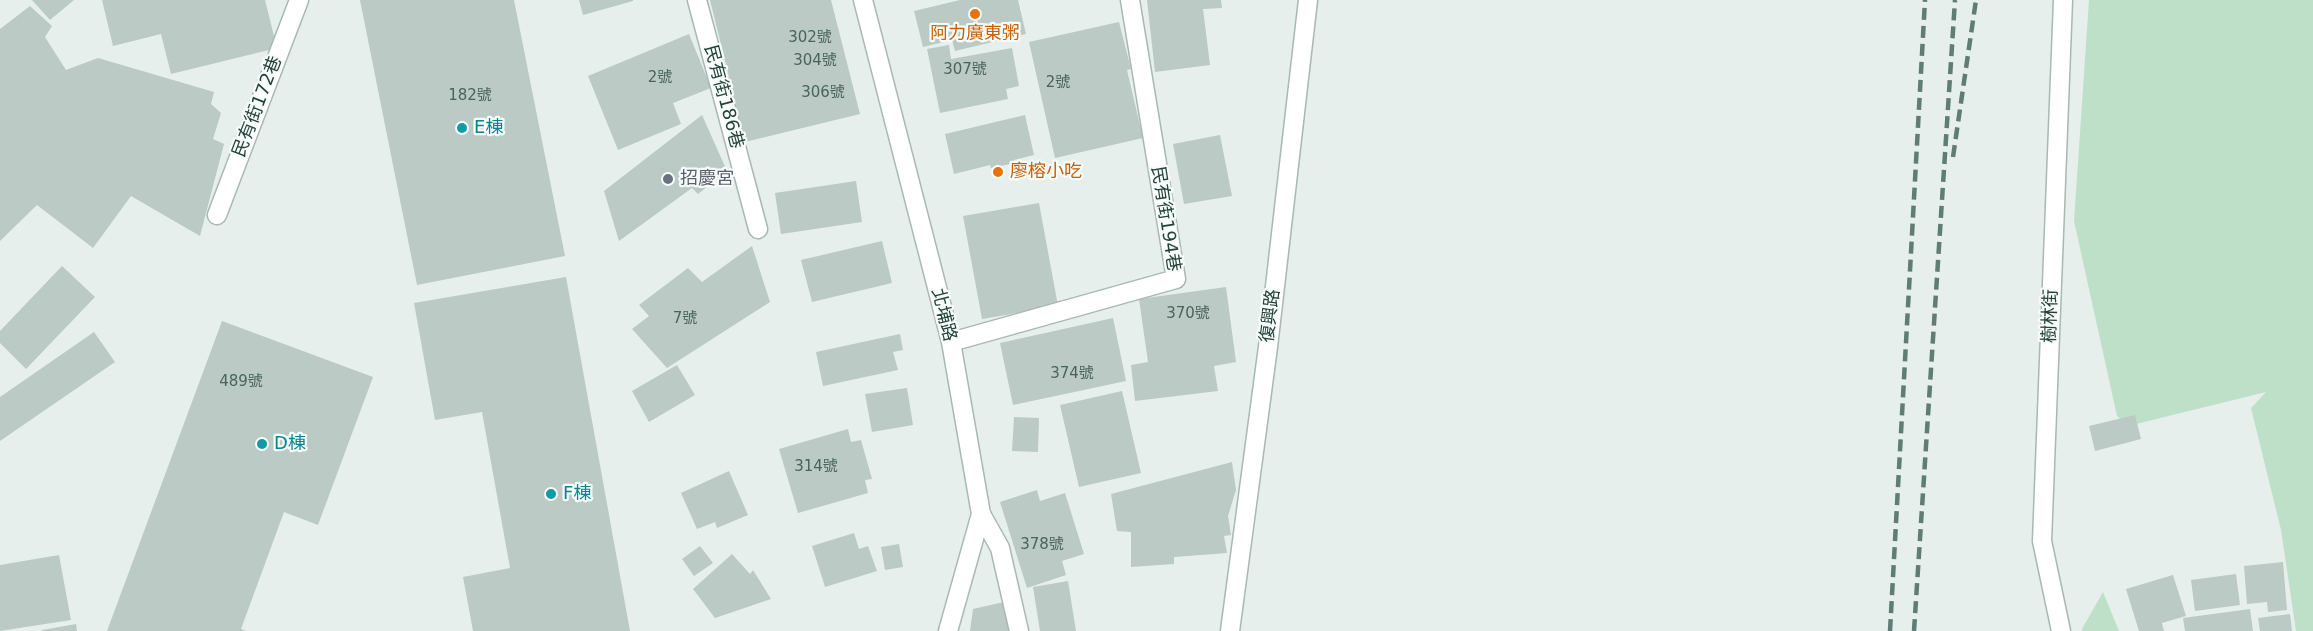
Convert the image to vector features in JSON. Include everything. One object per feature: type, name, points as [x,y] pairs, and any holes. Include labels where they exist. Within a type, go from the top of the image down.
[{"type":"street","name":"民有街172巷","points":[[217,215],[299,0]]},
{"type":"street","name":"民有街186巷","points":[[697,0],[758,229]]},
{"type":"street","name":"北埔路","points":[[863,0],[951,342],[981,514],[948,631]]},
{"type":"street","name":"民有街194巷","points":[[951,342],[1176,279],[1130,0]]},
{"type":"street","name":"復興路","points":[[1230,631],[1268,347],[1308,0]]},
{"type":"street","name":"樹林街","points":[[2061,631],[2042,541],[2063,0]]},
{"type":"street","points":[[981,514],[1000,549],[1019,631]]},
{"type":"green space","points":[[2089,0],[2313,0],[2313,631],[2296,631],[2281,530],[2251,408],[2266,392],[2128,426],[2117,416],[2074,221]]},
{"type":"green space","points":[[2103,592],[2119,631],[2082,631],[2082,629]]},
{"type":"building","points":[[32,0],[74,0],[50,20]]},
{"type":"building","points":[[102,0],[265,0],[277,48],[171,74],[161,34],[113,46]]},
{"type":"building","name":"E棟","points":[[360,0],[514,0],[565,256],[417,285]]},
{"type":"building","points":[[579,0],[633,0],[633,1],[583,15]]},
{"type":"building","points":[[710,0],[831,0],[860,114],[745,142]]},
{"type":"building","points":[[960,0],[1018,0],[1026,34],[955,51],[952,40],[923,47],[914,11]]},
{"type":"building","points":[[1147,0],[1221,0],[1222,8],[1203,9],[1210,65],[1155,72]]},
{"type":"building","points":[[30,6],[52,26],[45,37],[66,70],[98,58],[214,92],[211,104],[221,113],[213,139],[224,144],[200,236],[131,196],[93,248],[37,205],[0,241],[0,29]]},
{"type":"building","points":[[1119,22],[1131,69],[1127,70],[1143,138],[1055,158],[1029,42]]},
{"type":"building","points":[[689,34],[711,88],[673,103],[681,124],[618,150],[588,76]]},
{"type":"building","points":[[949,45],[951,59],[1012,48],[1019,86],[1006,89],[1008,99],[940,113],[927,49]]},
{"type":"building","name":"招慶宮","points":[[702,115],[727,171],[698,194],[692,188],[619,241],[604,191]]},
{"type":"building","points":[[1025,115],[1034,155],[1014,160],[1015,163],[991,168],[990,165],[954,174],[945,134]]},
{"type":"building","points":[[1220,135],[1232,196],[1184,204],[1173,144]]},
{"type":"building","points":[[856,181],[862,222],[781,234],[775,193]]},
{"type":"building","points":[[1039,203],[1058,306],[982,319],[963,216]]},
{"type":"building","points":[[882,241],[892,283],[812,302],[801,260]]},
{"type":"building","points":[[752,246],[770,302],[667,368],[632,329],[649,316],[639,305],[688,268],[702,282]]},
{"type":"building","points":[[62,266],[95,297],[26,369],[0,343],[0,331]]},
{"type":"building","name":"F棟","points":[[566,277],[630,631],[473,631],[463,577],[510,568],[482,412],[435,420],[414,303]]},
{"type":"building","points":[[1226,287],[1236,362],[1214,366],[1218,391],[1135,401],[1131,365],[1148,362],[1139,299]]},
{"type":"building","points":[[1113,318],[1126,381],[1013,405],[1000,343]]},
{"type":"building","name":"D棟","points":[[222,321],[373,377],[318,525],[284,512],[241,629],[246,631],[107,631]]},
{"type":"building","points":[[94,332],[115,362],[0,441],[0,397]]},
{"type":"building","points":[[900,334],[903,350],[893,352],[898,370],[823,386],[816,352]]},
{"type":"building","points":[[677,365],[695,395],[649,422],[632,391]]},
{"type":"building","points":[[907,388],[913,425],[872,432],[865,394]]},
{"type":"building","points":[[1122,391],[1141,473],[1079,487],[1060,405]]},
{"type":"building","points":[[2135,415],[2141,439],[2095,451],[2089,426]]},
{"type":"building","points":[[1014,417],[1039,418],[1038,452],[1012,451]]},
{"type":"building","points":[[848,429],[851,442],[861,440],[872,479],[865,480],[868,493],[798,513],[779,449]]},
{"type":"building","points":[[1232,462],[1236,490],[1228,516],[1231,535],[1224,536],[1227,553],[1174,557],[1174,564],[1131,567],[1131,532],[1117,531],[1111,494]]},
{"type":"building","points":[[729,471],[748,515],[717,528],[715,522],[697,529],[681,493]]},
{"type":"building","points":[[1037,490],[1040,501],[1065,493],[1084,554],[1062,561],[1066,575],[1027,588],[1000,502]]},
{"type":"building","points":[[854,533],[859,549],[868,546],[877,571],[825,587],[812,546]]},
{"type":"building","points":[[899,544],[903,567],[885,570],[881,547]]},
{"type":"building","points":[[700,546],[713,563],[694,576],[682,559]]},
{"type":"building","points":[[732,554],[750,574],[753,570],[771,599],[715,618],[693,589]]},
{"type":"building","points":[[59,555],[71,620],[0,631],[0,565]]},
{"type":"building","points":[[2283,562],[2287,610],[2268,612],[2267,602],[2247,604],[2244,566]]},
{"type":"building","points":[[2236,574],[2240,605],[2195,611],[2191,580]]},
{"type":"building","points":[[2173,575],[2186,616],[2162,623],[2164,631],[2139,631],[2126,589]]},
{"type":"building","points":[[1068,581],[1076,631],[1040,631],[1033,587]]},
{"type":"building","points":[[1004,602],[1010,631],[970,631],[973,609]]},
{"type":"building","points":[[2250,609],[2253,631],[2185,631],[2183,618]]},
{"type":"building","points":[[2290,614],[2292,631],[2260,631],[2258,618]]},
{"type":"building","points":[[76,624],[77,631],[42,631],[42,630]]},
{"type":"railway","points":[[1890,631],[1925,0]]},
{"type":"railway","points":[[1914,631],[1955,0]]},
{"type":"railway","points":[[1953,157],[1976,0]]},
{"type":"place","name":"阿力廣東粥","points":[[975,14]]},
{"type":"place","name":"E棟","points":[[462,128]]},
{"type":"place","name":"廖榕小吃","points":[[998,172]]},
{"type":"place","name":"招慶宮","points":[[668,179]]},
{"type":"place","name":"D棟","points":[[262,444]]},
{"type":"place","name":"F棟","points":[[551,494]]}]
